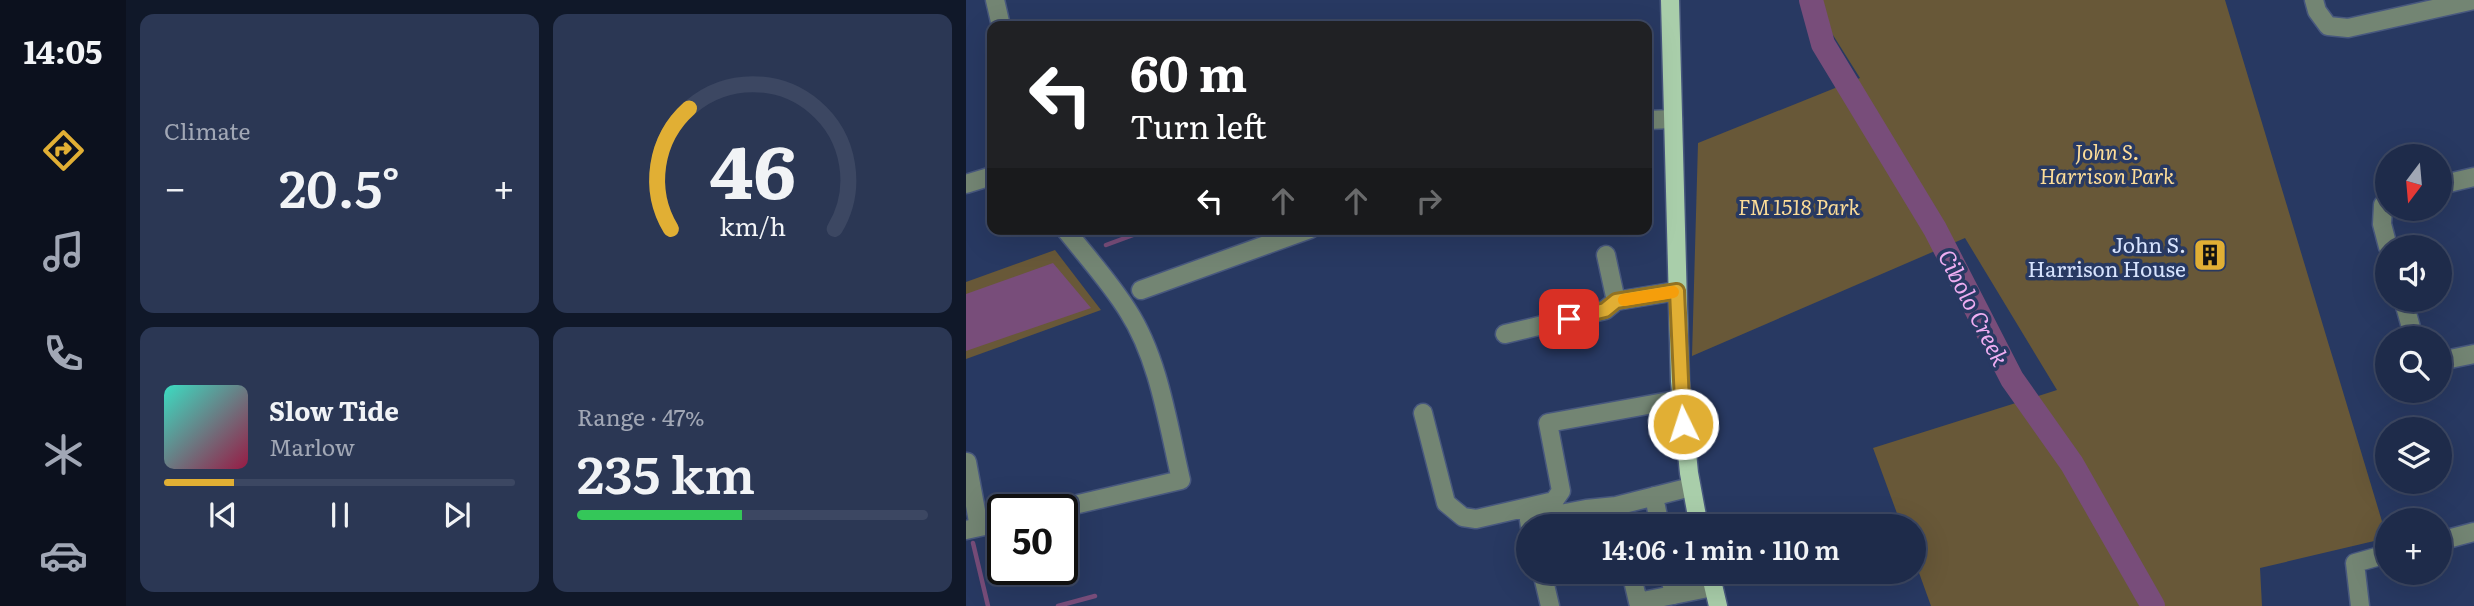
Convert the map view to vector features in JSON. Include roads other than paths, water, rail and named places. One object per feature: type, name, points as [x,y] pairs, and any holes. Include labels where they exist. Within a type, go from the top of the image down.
[{"type":"main road","points":[[1670,0],[1681,399],[1696,514]]},
{"type":"main road","points":[[1713,584],[1718,606]]},
{"type":"street","points":[[995,0],[1000,21]]},
{"type":"street","points":[[2314,0],[2317,11],[2328,26],[2348,28],[2474,0]]},
{"type":"street","points":[[1652,120],[1673,119]]},
{"type":"street","points":[[2452,182],[2474,177]]},
{"type":"street","points":[[966,184],[987,178]]},
{"type":"street","points":[[1070,235],[1129,312],[1158,379],[1181,480],[1078,504]]},
{"type":"street","points":[[1140,289],[1293,235]]},
{"type":"street","points":[[1606,255],[1616,301]]},
{"type":"street","points":[[1505,334],[1605,310],[1616,301],[1677,291]]},
{"type":"street","points":[[2452,359],[2474,354]]},
{"type":"street","points":[[1423,413],[1446,503],[1463,517],[1476,519],[1553,501],[1561,491],[1548,423],[1681,399]]},
{"type":"street","points":[[967,462],[973,529]]},
{"type":"street","points":[[1560,514],[1616,506],[1691,487]]},
{"type":"street","points":[[1654,496],[1657,514]]},
{"type":"street","points":[[1616,506],[1618,514]]},
{"type":"street","points":[[2452,538],[2474,532]]},
{"type":"street","points":[[2360,606],[2355,563],[2375,557]]},
{"type":"street","points":[[1545,584],[1550,606]]},
{"type":"street","points":[[1633,584],[1636,604],[1674,595],[1702,584]]},
{"type":"street","points":[[1672,584],[1674,595]]},
{"type":"waterway","name":"Cibolo Creek","points":[[1811,0],[1823,44],[1935,229],[2012,379],[2072,464],[2153,606]]},
{"type":"waterway","points":[[1106,245],[1133,235]]},
{"type":"waterway","points":[[973,543],[988,606]]},
{"type":"waterway","points":[[1058,606],[1095,596]]},
{"type":"place","name":"John S. Harrison House","points":[[2210,255]]},
{"type":"park label","name":"John S. Harrison Park","points":[[2107,162]]},
{"type":"park label","name":"FM 1518 Park","points":[[1799,205]]}]
